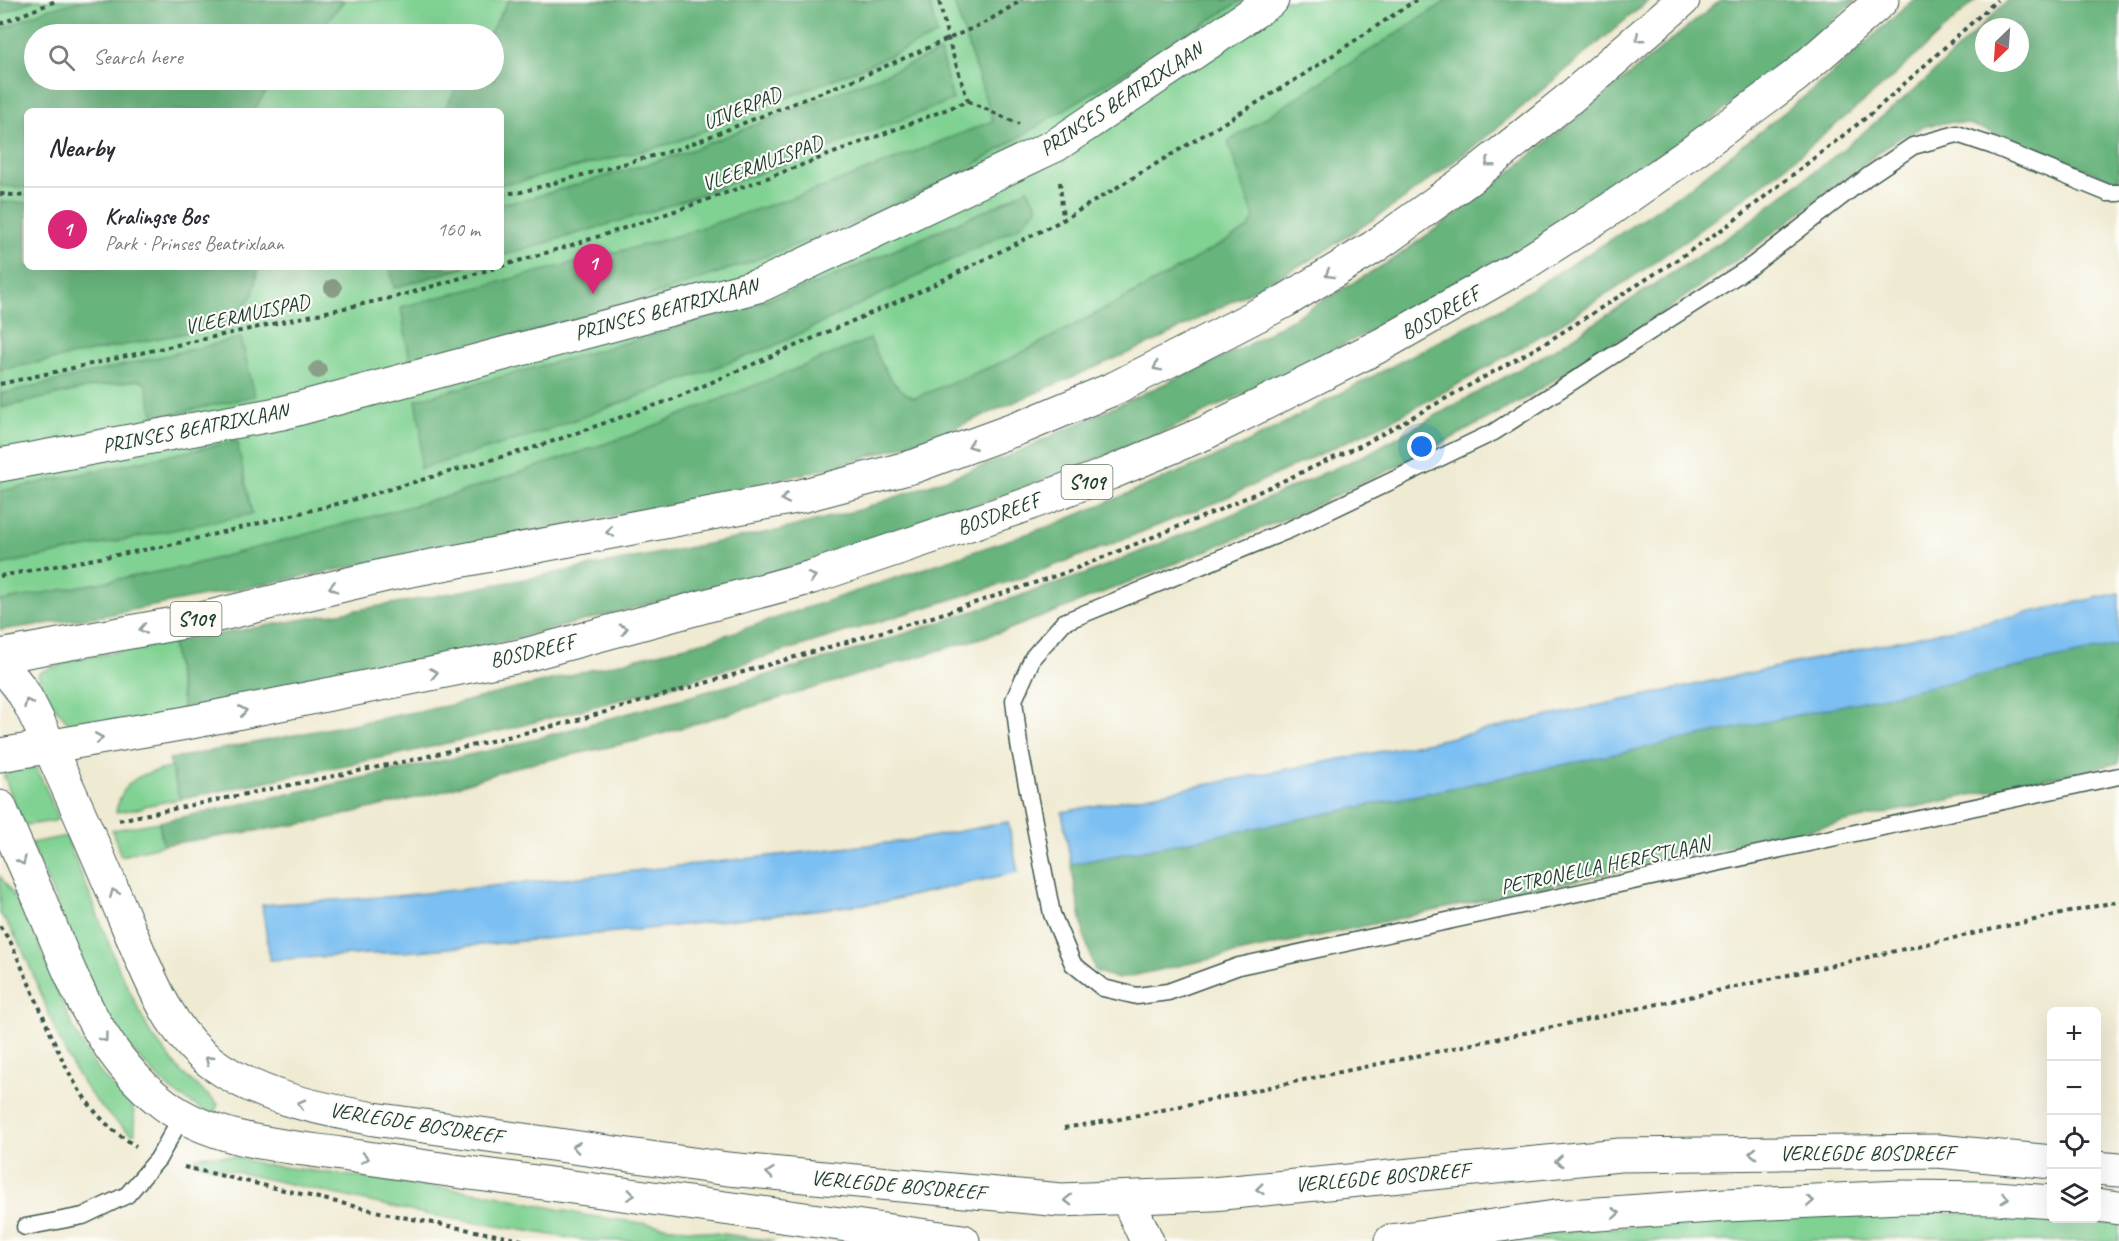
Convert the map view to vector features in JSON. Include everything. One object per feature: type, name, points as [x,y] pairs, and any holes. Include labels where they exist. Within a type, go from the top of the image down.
[{"type":"main road","name":"PRINSES BEATRIXLAAN","points":[[0,465],[282,413],[761,285],[1056,145],[1272,0]]},
{"type":"main road","name":"S109","points":[[0,656],[201,619],[390,574],[801,496],[915,466],[1027,425],[1115,388],[1196,347],[1285,301],[1374,247],[1470,178],[1683,0]]},
{"type":"main road","name":"BOSDREEF","points":[[0,755],[186,723],[536,652],[812,577],[950,532],[1110,473],[1205,433],[1383,345],[1524,264],[1609,210],[1794,77],[1882,0]]},
{"type":"main road","name":"VERLEGDE BOSDREEF","points":[[0,663],[21,690],[49,746],[86,825],[150,977],[173,1020],[189,1043],[212,1063],[259,1090],[321,1109],[374,1119],[728,1169],[1061,1200],[1212,1194],[1620,1155],[1938,1150],[2047,1161]]},
{"type":"main road","name":"VERLEGDE BOSDREEF","points":[[0,807],[68,971],[95,1024],[124,1065],[144,1088],[164,1105],[182,1116],[229,1135],[271,1144],[963,1241]]},
{"type":"main road","points":[[2101,1168],[2119,1170]]},
{"type":"main road","name":"VERLEGDE BOSDREEF","points":[[1391,1241],[1555,1217],[1726,1205],[1901,1197],[1996,1198],[2047,1202]]},
{"type":"main road","points":[[1120,1241],[1127,1198]]},
{"type":"main road","points":[[1127,1198],[1147,1241]]},
{"type":"main road","points":[[2101,1206],[2119,1208]]},
{"type":"lane","name":"PETRONELLA HERFSTLAAN","points":[[2119,193],[2108,193],[1994,146],[1957,134],[1913,146],[1867,177],[1754,265],[1494,432],[1291,529],[1064,622],[1033,657],[1014,700],[1019,744],[1052,914],[1073,964],[1103,988],[1137,996],[1168,992],[1239,966],[2119,776]]},
{"type":"lane","points":[[25,1227],[83,1216],[127,1195],[158,1159],[182,1116]]},
{"type":"path","points":[[0,24],[58,0]]},
{"type":"path","points":[[939,0],[948,39],[968,101],[1016,122],[1056,145]]},
{"type":"path","name":"UIVERPAD","points":[[504,194],[521,192],[678,149],[863,76],[986,22],[1022,0]]},
{"type":"path","points":[[0,576],[166,546],[345,502],[539,446],[673,399],[917,293],[1063,220],[1303,75],[1416,0]]},
{"type":"path","name":"VLEERMUISPAD","points":[[504,266],[570,247],[787,172],[968,101]]},
{"type":"path","points":[[0,195],[24,196]]},
{"type":"path","name":"VLEERMUISPAD","points":[[0,384],[399,296],[490,270]]},
{"type":"path","points":[[1064,1128],[1142,1114],[1595,1018],[2119,901]]},
{"type":"green space","points":[[0,0],[1592,0],[1146,321],[914,398],[910,396],[0,616]]},
{"type":"green space","points":[[0,0],[34,0],[0,15]]},
{"type":"green space","points":[[86,0],[344,1],[324,24],[24,24],[24,90],[267,90],[255,108],[24,108],[24,188],[0,186],[0,30],[47,9]]},
{"type":"green space","points":[[509,0],[929,0],[937,35],[859,69],[673,143],[504,184],[504,108],[446,108],[456,90],[504,90],[504,24],[495,24]]},
{"type":"green space","points":[[953,0],[1243,0],[961,173],[867,218],[747,263],[601,313],[410,362],[401,307],[667,239],[827,186],[993,121]]},
{"type":"green space","points":[[1448,0],[1649,0],[1485,138],[1400,202],[1312,259],[1158,340],[936,436],[841,465],[679,503],[102,616],[0,630],[0,601],[184,567],[452,495],[631,435],[870,339],[892,380],[905,393],[914,398],[1012,358],[1142,289],[1249,228],[1254,217],[1228,142]]},
{"type":"green space","points":[[1721,0],[1856,0],[1780,68],[1690,136],[1523,249],[1361,336],[1177,426],[1050,479],[839,555],[335,685],[185,714],[172,642],[420,599],[780,530],[862,509],[1002,459],[1246,346],[1392,260],[1477,199]]},
{"type":"green space","points":[[1913,0],[1976,0],[1884,85],[1771,178],[1648,267],[1560,324],[1464,381],[1388,422],[1219,501],[1021,578],[664,688],[409,752],[180,799],[169,759],[451,705],[714,639],[1053,525],[1241,446],[1498,310],[1612,239],[1691,186],[1820,84]]},
{"type":"green space","points":[[2008,0],[2119,0],[2119,181],[1972,125],[1950,122],[1926,126],[1897,139],[1744,255],[1659,315],[1522,400],[1415,458],[1297,514],[1007,630],[641,740],[516,767],[440,792],[313,822],[163,845],[159,822],[510,746],[846,653],[1083,575],[1228,516],[1369,453],[1555,349],[1734,233],[1841,151],[1926,80],[1975,32],[1975,72],[2029,72],[2029,18],[1990,18]]},
{"type":"green space","points":[[940,52],[953,100],[650,212],[504,255],[504,203],[521,201],[681,154]]},
{"type":"green space","points":[[1027,189],[1037,204],[1037,209],[1019,227],[774,346],[542,432],[420,469],[421,429],[416,400],[643,338],[819,283],[1000,204]]},
{"type":"green space","points":[[0,202],[24,203],[24,270],[257,270],[253,295],[241,309],[235,323],[0,370]]},
{"type":"green space","points":[[391,270],[455,270],[394,288]]},
{"type":"green space","points":[[241,338],[255,396],[154,418],[146,384],[139,380],[92,387],[0,408],[0,394]]},
{"type":"green space","points":[[237,441],[252,514],[0,565],[0,491]]},
{"type":"green space","points":[[172,642],[184,714],[72,727],[41,688],[38,674],[70,660]]},
{"type":"green space","points":[[2119,645],[2119,763],[1118,979],[1095,971],[1084,935],[1071,864],[1465,785]]},
{"type":"green space","points":[[33,766],[37,768],[58,817],[55,821],[27,825],[22,822],[4,776],[6,771]]},
{"type":"green space","points":[[171,768],[180,799],[116,812],[123,792],[134,780],[151,772]]},
{"type":"green space","points":[[159,822],[163,845],[121,856],[112,830]]},
{"type":"green space","points":[[66,836],[119,969],[150,1033],[181,1072],[218,1104],[213,1116],[171,1091],[111,1029],[31,843]]},
{"type":"green space","points":[[0,876],[25,915],[62,1003],[85,1050],[112,1086],[128,1097],[134,1113],[135,1133],[132,1134],[113,1119],[97,1103],[63,1048],[25,956],[12,930],[0,914]]},
{"type":"green space","points":[[206,1155],[238,1157],[260,1164],[496,1195],[583,1215],[774,1241],[589,1241],[424,1214],[196,1163],[194,1160]]},
{"type":"green space","points":[[1819,1211],[2047,1214],[2047,1223],[2101,1223],[2101,1219],[2119,1219],[2119,1241],[2013,1241],[1933,1237],[1784,1241],[1453,1241]]},
{"type":"water","points":[[2119,593],[2119,645],[1595,758],[1071,864],[1062,812],[1430,742]]},
{"type":"water","points":[[1008,822],[1018,872],[883,902],[657,928],[418,951],[270,960],[262,905],[396,896],[914,840]]},
{"type":"place","name":"Kralingse Bos","points":[[593,294]]}]
